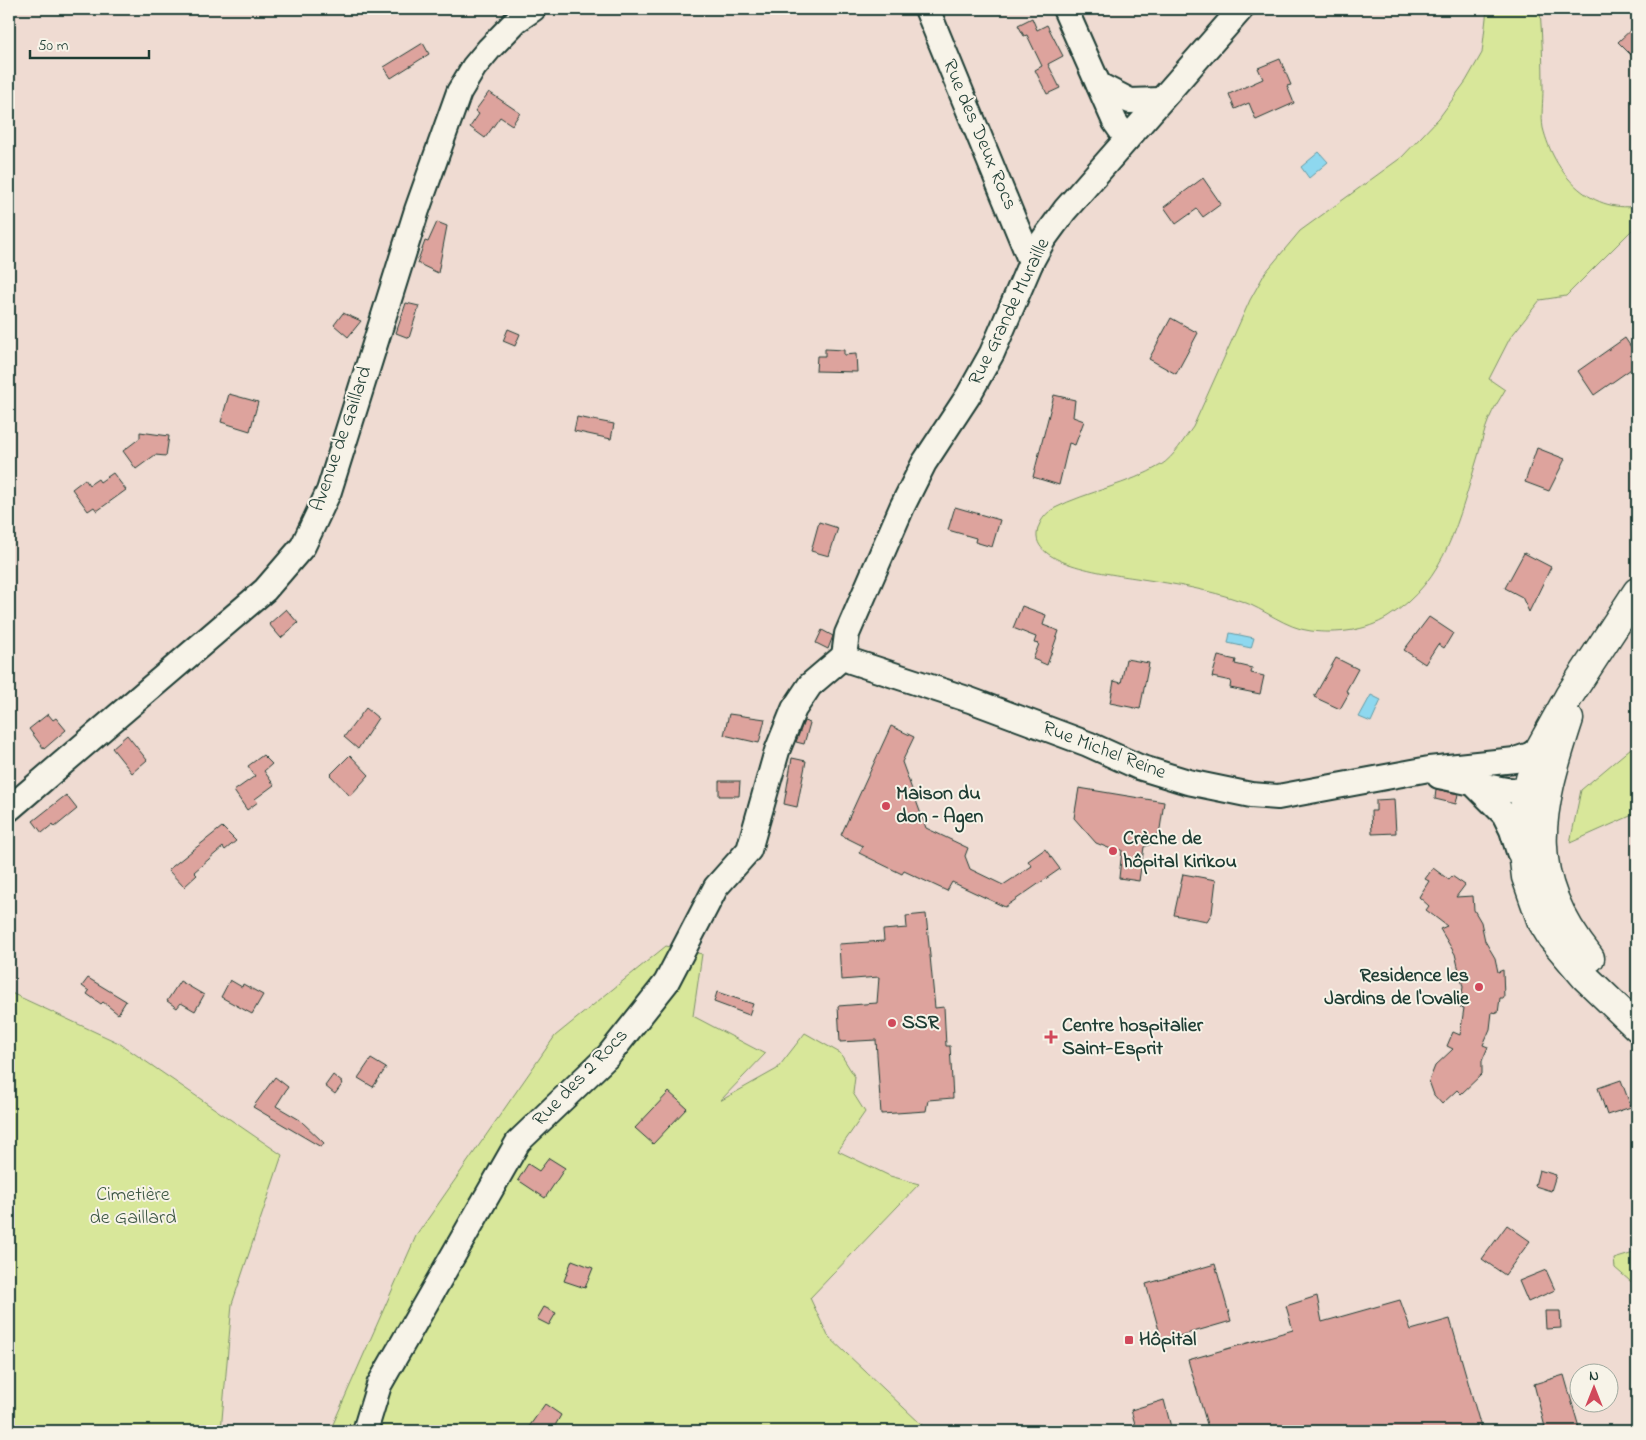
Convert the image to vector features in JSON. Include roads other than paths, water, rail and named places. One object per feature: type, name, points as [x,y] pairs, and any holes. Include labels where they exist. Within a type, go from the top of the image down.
[{"type":"main road","points":[[1637,592],[1584,675],[1537,775],[1520,828],[1526,877],[1541,920],[1552,938],[1586,977],[1637,1027]]},
{"type":"main road","points":[[1537,775],[1544,808],[1542,843],[1555,902],[1576,940],[1637,1017]]},
{"type":"street","name":"Avenue de Gaillard","points":[[9,809],[265,590],[303,546],[329,491],[417,210],[459,92],[474,67],[489,49],[517,20],[533,9]]},
{"type":"street","name":"Rue des Deux Rocs","points":[[927,9],[1030,262]]},
{"type":"street","points":[[1064,9],[1115,122],[1128,139]]},
{"type":"street","name":"Rue Grande Muraille","points":[[844,656],[846,634],[902,507],[924,463],[968,396],[992,353],[1030,262],[1043,240],[1066,210],[1240,9]]},
{"type":"street","points":[[1099,85],[1130,101],[1160,100]]},
{"type":"street","name":"Rue Michel Reine","points":[[844,656],[850,661],[970,700],[1088,744],[1139,767],[1188,782],[1236,793],[1278,797],[1373,778],[1429,769],[1491,764],[1530,755],[1537,775]]},
{"type":"street","name":"Rue des 2 Rocs","points":[[365,1431],[379,1386],[518,1142],[609,1055],[666,983],[716,887],[749,850],[777,751],[794,709],[810,685],[844,656]]},
{"type":"street","name":"Rue Michel Reine","points":[[1491,764],[1537,775]]},
{"type":"street","name":"Rue Michel Reine","points":[[1373,778],[1421,775],[1442,776],[1496,788],[1537,775]]},
{"type":"street","points":[[1473,783],[1504,814],[1512,830],[1526,877]]},
{"type":"water","points":[[1319,152],[1328,162],[1309,178],[1301,167]]},
{"type":"water","points":[[1230,633],[1254,638],[1251,648],[1228,643]]},
{"type":"water","points":[[1371,695],[1381,700],[1371,722],[1359,717]]},
{"type":"place","name":"Maison du don – Agen","points":[[886,806]]},
{"type":"place","name":"Crèche de hôpital Kirikou","points":[[1113,851]]},
{"type":"place","name":"Residence les Jardins de l'Ovalie","points":[[1479,987]]},
{"type":"place","name":"SSR","points":[[892,1023]]},
{"type":"place","name":"Centre hospitalier Saint-Esprit","points":[[1051,1037]]},
{"type":"place","name":"Hôpital","points":[[1129,1340]]},
{"type":"park label","name":"Cimetière de Gaillard","points":[[133,1206]]}]
